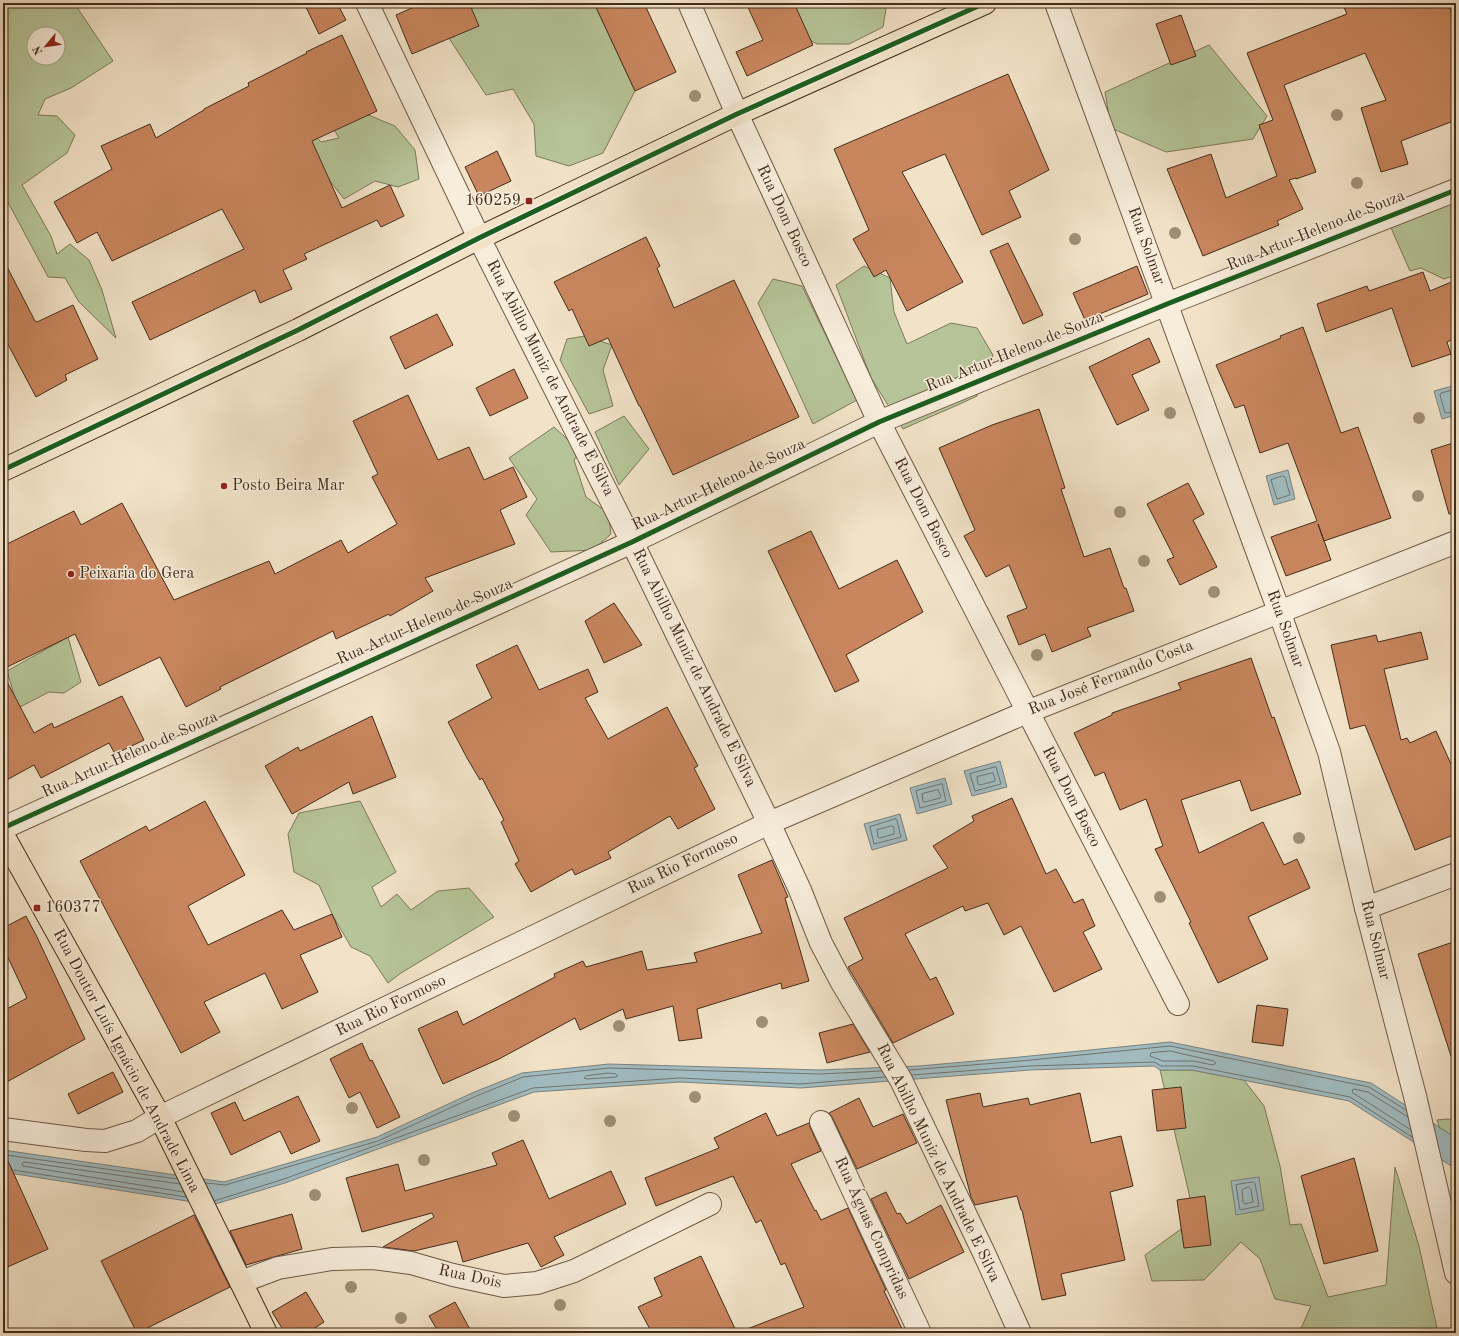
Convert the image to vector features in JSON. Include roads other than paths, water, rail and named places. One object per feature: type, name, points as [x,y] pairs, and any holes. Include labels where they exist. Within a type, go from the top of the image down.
[{"type":"main road","points":[[3,470],[298,330],[479,238],[737,114],[985,3]]},
{"type":"main road","name":"Rua Doutor Luís Ignácio de Andrade Lima","points":[[3,835],[177,1149],[266,1333]]},
{"type":"street","name":"Rua Abilho Muniz de Andrade E Silva","points":[[368,3],[479,238],[632,542],[768,823],[800,890],[821,943],[841,981],[901,1080],[984,1253],[1020,1333]]},
{"type":"street","name":"Rua Dom Bosco","points":[[689,3],[737,114],[879,422],[1178,1004]]},
{"type":"street","name":"Rua Solmar","points":[[1056,3],[1279,611],[1329,752],[1366,908],[1415,1096],[1456,1273]]},
{"type":"street","name":"Rua Artur Heleno de Souza","points":[[3,828],[632,542],[879,422],[1167,304],[1456,190]]},
{"type":"street","name":"Rua José Fernando Costa","points":[[768,823],[1027,712],[1456,542]]},
{"type":"street","name":"Rua Rio Formoso","points":[[5,1126],[86,1140],[105,1141],[137,1131],[160,1117],[768,823]]},
{"type":"street","points":[[1366,908],[1456,874]]},
{"type":"street","name":"Rua Águas Compridas","points":[[821,1122],[920,1333]]},
{"type":"street","name":"Rua Dois","points":[[241,1282],[278,1268],[332,1259],[373,1258],[411,1263],[453,1275],[504,1286],[537,1283],[574,1271],[710,1204]]},
{"type":"water","points":[[1456,385],[1456,415],[1442,419],[1434,391]]},
{"type":"water","points":[[1288,470],[1295,499],[1274,505],[1266,476]]},
{"type":"water","points":[[1000,761],[1007,787],[972,796],[964,771]]},
{"type":"water","points":[[945,778],[952,804],[917,814],[910,788]]},
{"type":"water","points":[[900,814],[907,840],[872,850],[864,824]]},
{"type":"water","points":[[1170,1042],[1371,1083],[1456,1138],[1456,1169],[1349,1101],[1192,1070],[1160,1070],[1154,1066],[1030,1070],[801,1088],[680,1082],[534,1092],[285,1183],[212,1205],[3,1172],[3,1150],[224,1182],[377,1137],[472,1093],[522,1073],[609,1064],[820,1070],[919,1066]]},
{"type":"water","points":[[1259,1177],[1264,1210],[1236,1215],[1231,1181]]},
{"type":"place","name":"160259","points":[[529,201]]},
{"type":"place","name":"Posto Beira Mar","points":[[224,486]]},
{"type":"place","name":"Peixaria do Gera","points":[[71,574]]},
{"type":"place","name":"160377","points":[[37,908]]}]
